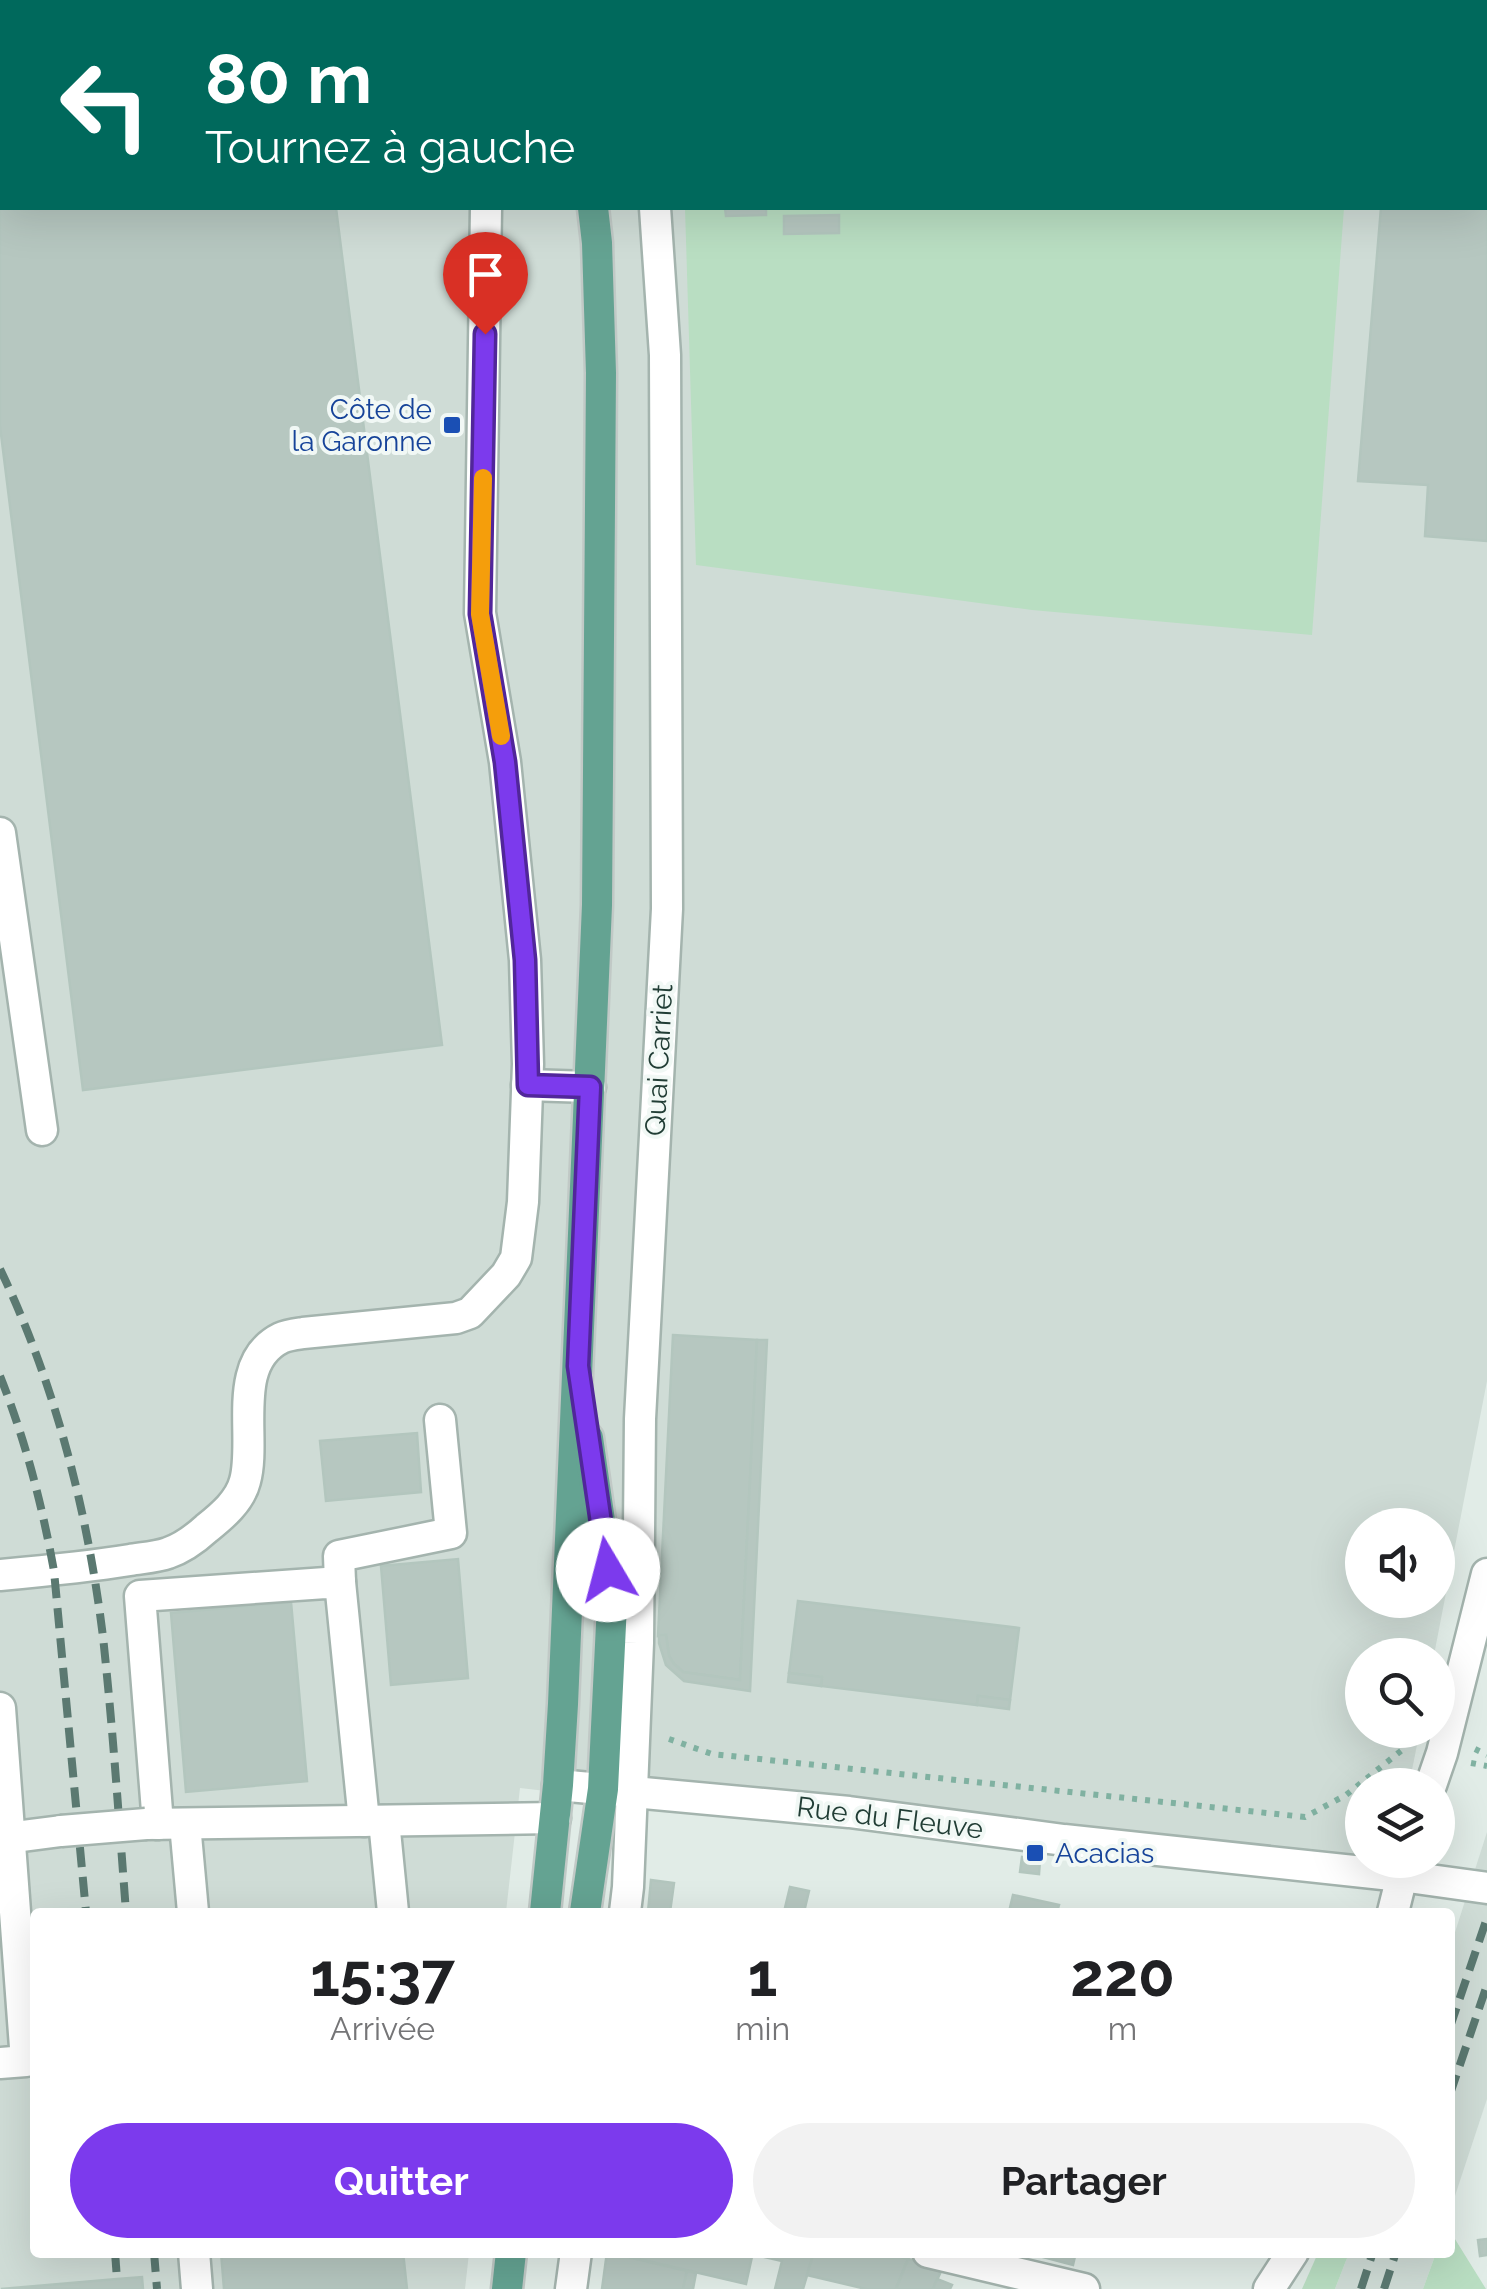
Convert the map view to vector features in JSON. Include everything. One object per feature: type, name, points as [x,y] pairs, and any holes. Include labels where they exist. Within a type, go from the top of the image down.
[{"type":"main road","name":"Quai Carriet","points":[[545,1908],[558,1785],[597,905],[601,372],[593,210]]},
{"type":"main road","name":"Quai Carriet","points":[[578,1366],[612,1604],[617,1791],[586,1908]]},
{"type":"main road","points":[[507,2289],[510,2258]]},
{"type":"street","points":[[0,1575],[81,1568],[168,1553],[191,1541],[238,1497],[245,1481],[250,1383],[267,1349],[282,1338],[303,1333],[456,1318],[470,1312],[506,1275],[516,1258],[523,1202],[528,1085],[525,960],[507,782],[480,614],[486,210]]},
{"type":"street","name":"Quai Carriet","points":[[625,1908],[628,1887],[617,1791],[633,1735],[640,1419],[666,909],[664,355],[655,210]]},
{"type":"street","points":[[0,833],[42,1130]]},
{"type":"street","points":[[528,1085],[590,1087]]},
{"type":"street","points":[[392,1908],[374,1821],[339,1556],[451,1533],[440,1420]]},
{"type":"street","points":[[1437,1768],[1487,1574]]},
{"type":"street","points":[[192,1908],[163,1824],[140,1596],[340,1582]]},
{"type":"street","points":[[0,1708],[5,1838],[26,2060],[0,2063]]},
{"type":"street","name":"Rue du Fleuve","points":[[558,1785],[850,1812],[1064,1840],[1345,1863]]},
{"type":"street","points":[[5,1838],[163,1824],[555,1818]]},
{"type":"street","points":[[1394,1908],[1401,1878]]},
{"type":"street","name":"Rue du Fleuve","points":[[1445,1878],[1487,1888]]},
{"type":"street","points":[[194,2258],[197,2289]]},
{"type":"street","points":[[572,2289],[575,2258]]},
{"type":"street","points":[[953,2258],[1084,2289]]},
{"type":"street","points":[[1269,2289],[1289,2258]]},
{"type":"path","points":[[633,1735],[659,1735],[712,1754],[1304,1817],[1346,1796],[1410,1744],[1487,1766]]},
{"type":"shaded area","points":[[0,210],[1487,210],[1487,1381],[1455,1546],[1455,1508],[1345,1508],[1345,1618],[1441,1618],[1437,1638],[1345,1638],[1345,1748],[1416,1748],[1412,1768],[1345,1768],[1345,1878],[1379,1878],[1389,1889],[520,1788],[506,1908],[30,1908],[30,2258],[468,2258],[465,2289],[0,2289]]},
{"type":"shaded area","points":[[1487,1832],[1487,2099],[1455,2196],[1455,1932]]},
{"type":"shaded area","points":[[1347,2258],[1434,2258],[1423,2289],[1335,2289]]},
{"type":"green space","points":[[685,210],[1344,210],[1312,635],[1032,610],[696,565]]},
{"type":"green space","points":[[1455,2239],[1486,2289],[1423,2289],[1434,2258],[1455,2258]]},
{"type":"green space","points":[[1316,2258],[1347,2258],[1335,2289],[1302,2289]]},
{"type":"building","points":[[0,210],[336,210],[442,1045],[83,1090],[0,426]]},
{"type":"building","points":[[725,210],[766,210],[766,215],[726,216]]},
{"type":"building","points":[[1381,210],[1487,210],[1487,541],[1425,536],[1428,485],[1358,481]]},
{"type":"building","points":[[839,215],[839,233],[784,234],[784,216]]},
{"type":"building","points":[[673,1335],[757,1340],[740,1680],[683,1672],[669,1656],[666,1635],[658,1636]]},
{"type":"building","points":[[757,1340],[767,1340],[750,1691],[684,1681],[666,1665],[659,1635],[666,1635],[669,1656],[683,1672],[740,1680]]},
{"type":"building","points":[[417,1433],[421,1492],[326,1501],[320,1441]]},
{"type":"building","points":[[458,1559],[468,1678],[391,1685],[381,1566]]},
{"type":"building","points":[[798,1601],[1019,1628],[1010,1700],[978,1696],[977,1705],[821,1686],[822,1677],[789,1673]]},
{"type":"building","points":[[291,1602],[307,1781],[186,1792],[171,1613]]},
{"type":"building","points":[[789,1673],[822,1677],[821,1686],[788,1682]]},
{"type":"building","points":[[978,1696],[1010,1700],[1009,1709],[977,1705]]},
{"type":"building","points":[[1022,1857],[1040,1860],[1039,1874],[1020,1872]]},
{"type":"building","points":[[651,1880],[674,1883],[671,1908],[648,1908]]},
{"type":"building","points":[[790,1887],[809,1891],[805,1908],[785,1908]]},
{"type":"building","points":[[1013,1895],[1059,1905],[1058,1908],[1010,1908]]},
{"type":"building","points":[[1487,2239],[1487,2255],[1480,2256],[1478,2240]]},
{"type":"building","points":[[221,2258],[404,2258],[407,2289],[224,2289]]},
{"type":"building","points":[[606,2258],[632,2258],[687,2271],[683,2289],[602,2289]]},
{"type":"building","points":[[635,2258],[752,2258],[746,2284]]},
{"type":"building","points":[[769,2258],[812,2258],[803,2289],[775,2289],[782,2261]]},
{"type":"building","points":[[812,2258],[908,2259],[896,2289],[866,2289],[807,2275]]},
{"type":"building","points":[[1047,2258],[1075,2258],[1073,2265]]},
{"type":"building","points":[[908,2259],[943,2267],[933,2289],[896,2289]]},
{"type":"building","points":[[687,2271],[696,2273],[693,2289],[683,2289]]},
{"type":"building","points":[[142,2277],[143,2289],[1,2289],[117,2279]]},
{"type":"building","points":[[937,2279],[952,2285],[950,2289],[933,2289]]},
{"type":"railway","points":[[0,1269],[53,1403],[88,1543],[107,1671],[126,1908]]},
{"type":"railway","points":[[0,1376],[32,1472],[54,1571],[86,1908]]},
{"type":"railway","points":[[1455,2012],[1487,1918]]},
{"type":"railway","points":[[1455,2079],[1487,1985]]},
{"type":"railway","points":[[115,2258],[117,2279]]},
{"type":"railway","points":[[154,2258],[157,2289]]},
{"type":"railway","points":[[1361,2289],[1371,2258]]},
{"type":"railway","points":[[1384,2289],[1394,2258]]},
{"type":"slow traffic","points":[[483,478],[480,614],[501,736]]},
{"type":"place","name":"Côte de la Garonne","points":[[452,425]]},
{"type":"place","name":"Acacias","points":[[1035,1853]]},
{"type":"route","points":[[485,334],[480,614],[505,762],[525,960],[528,1085],[590,1087],[578,1366],[608,1570]]}]
